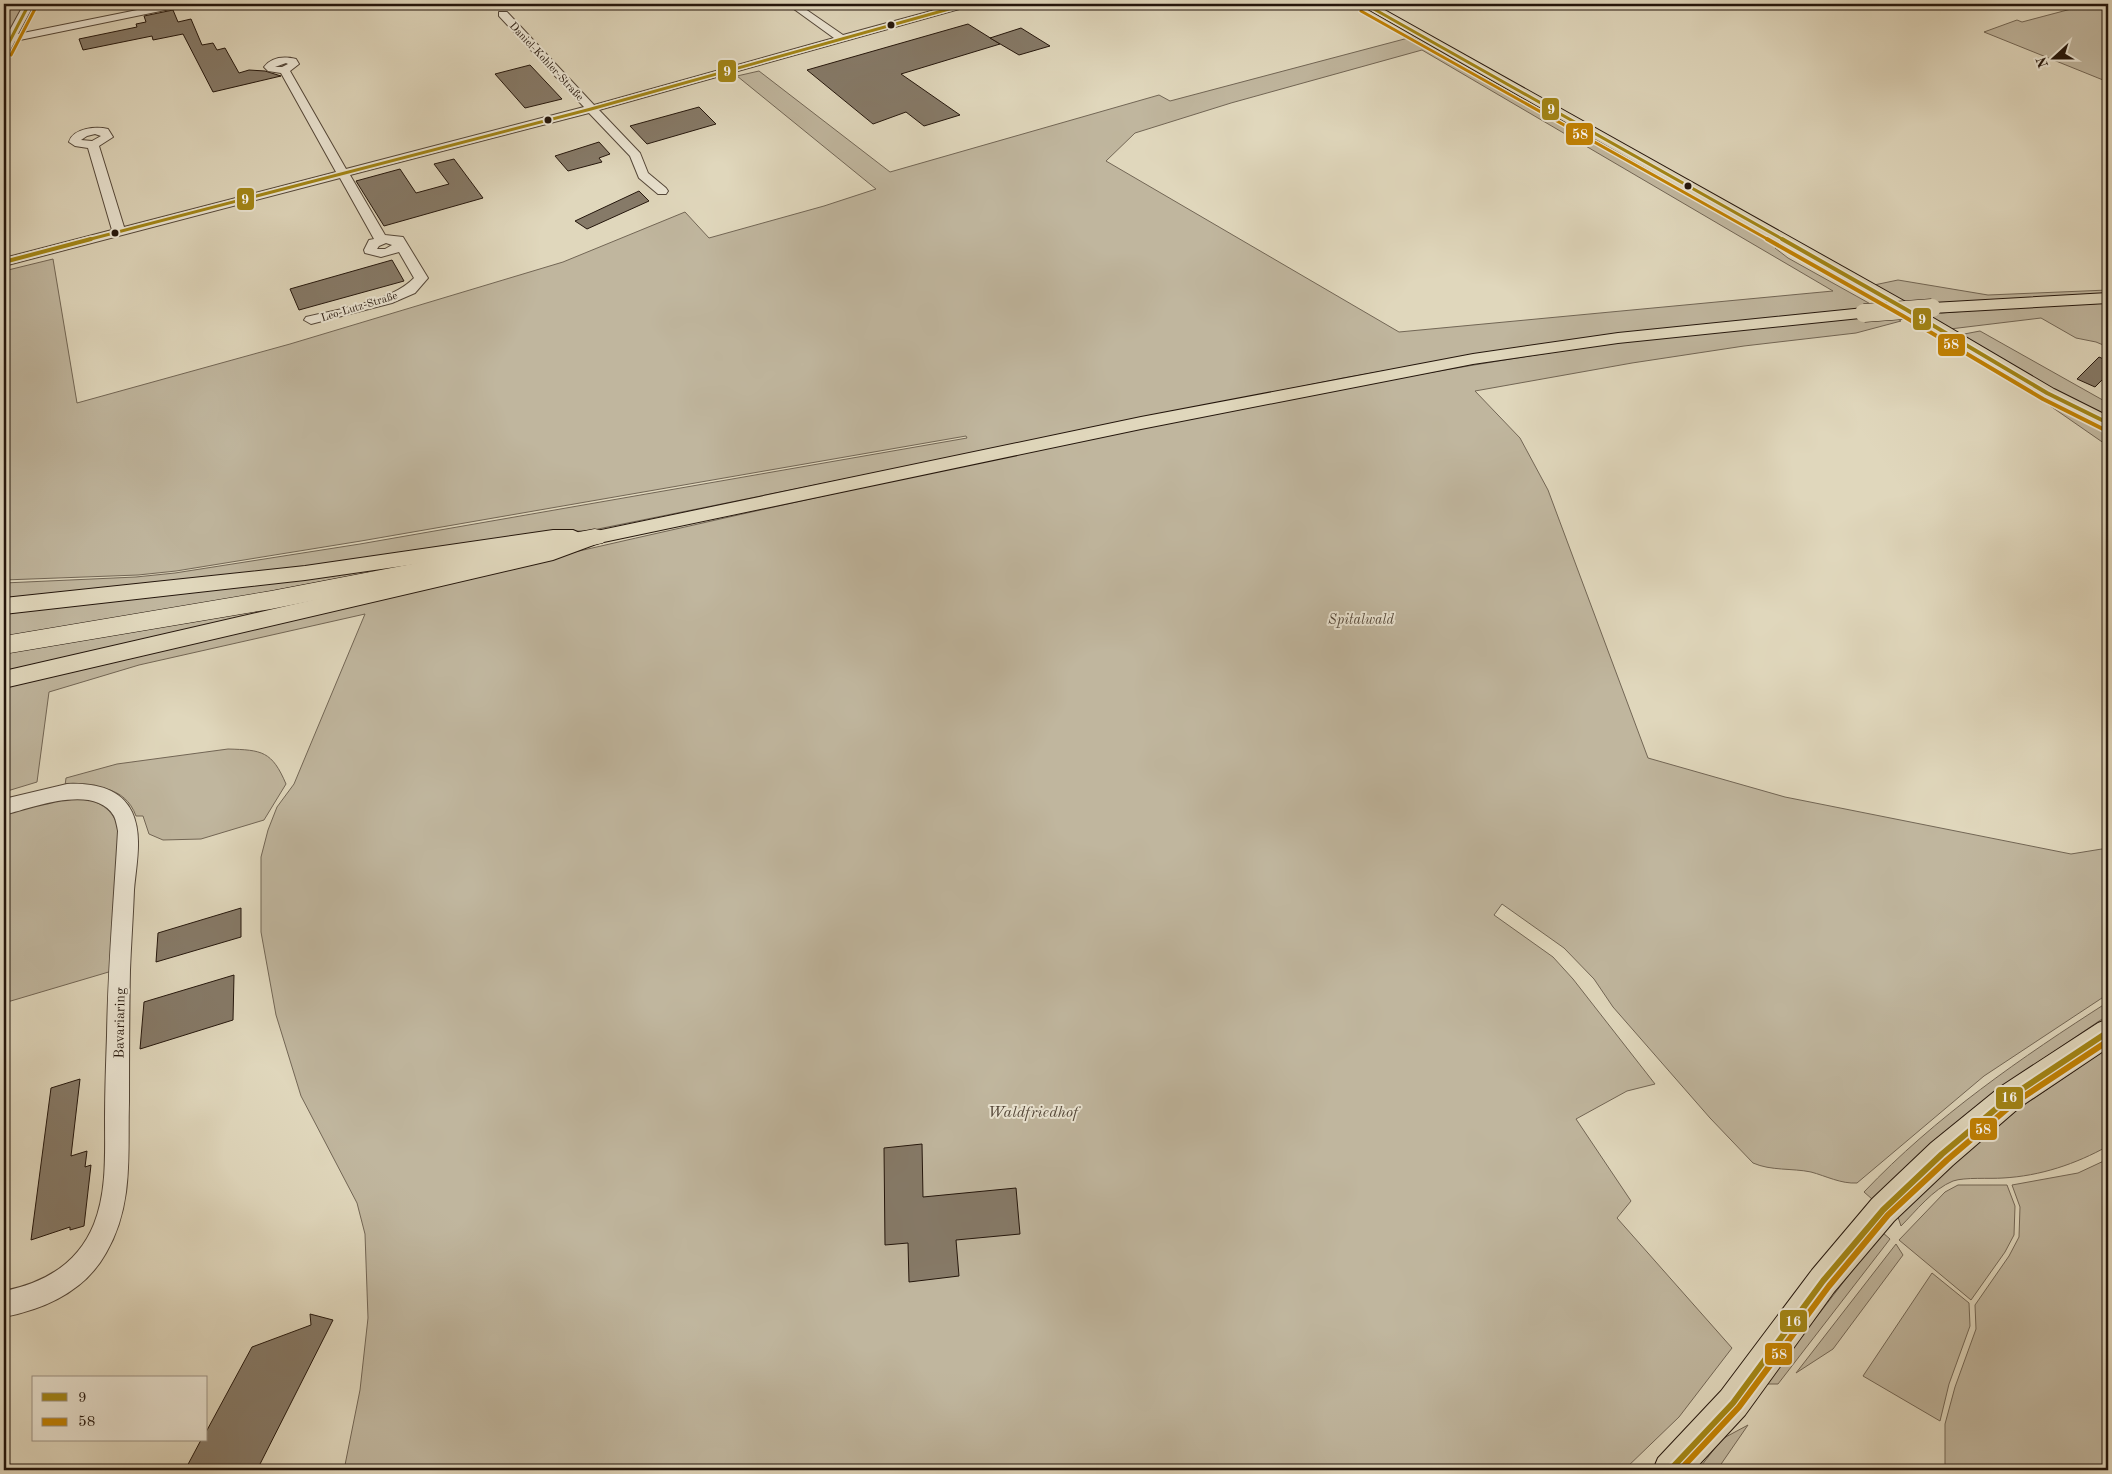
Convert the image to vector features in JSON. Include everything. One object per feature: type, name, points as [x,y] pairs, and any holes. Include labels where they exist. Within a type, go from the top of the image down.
[{"type":"highway","points":[[4,645],[271,600],[595,537]]},
{"type":"main road","points":[[1365,4],[1914,314],[2047,393],[2108,424]]},
{"type":"main road","points":[[4,680],[553,553],[595,537],[1151,421],[1473,359],[1618,338],[1864,313],[2108,298]]},
{"type":"main road","points":[[4,606],[305,573],[553,537],[595,537]]},
{"type":"main road","points":[[1670,1470],[1732,1403],[1823,1281],[1883,1210],[1942,1154],[2010,1097],[2108,1032]]},
{"type":"street","points":[[4,52],[29,4]]},
{"type":"street","points":[[10,39],[180,4]]},
{"type":"street","points":[[792,4],[842,39]]},
{"type":"street","points":[[4,262],[591,109],[967,4]]},
{"type":"street","name":"Daniel-Kohler-Straße","points":[[503,14],[591,109],[632,150],[636,155],[643,175],[662,191]]},
{"type":"street","name":"Leo-Lutz-Straße","points":[[284,70],[381,240],[371,246],[372,252],[380,254],[389,252],[400,244],[421,278],[410,290],[387,300],[311,320]]},
{"type":"street","points":[[92,144],[119,233]]},
{"type":"street","name":"Bavariaring","points":[[4,807],[60,792],[89,792],[112,801],[123,813],[128,831],[120,951],[116,1157],[113,1192],[107,1223],[97,1245],[76,1271],[57,1287],[23,1301],[4,1304]]},
{"type":"green space","points":[[7,4],[24,4],[4,42],[4,11]]},
{"type":"green space","points":[[2090,4],[2108,4],[2108,82],[1984,32],[2017,20],[2022,22]]},
{"type":"green space","points":[[1412,37],[1673,188],[1779,245],[1775,248],[1788,258],[1901,321],[1856,333],[1744,346],[1632,363],[1475,391],[1520,438],[1548,490],[1648,758],[1785,797],[2071,854],[2108,848],[2108,994],[1984,1076],[1857,1183],[1845,1182],[1811,1172],[1760,1166],[1753,1163],[1710,1118],[1613,1007],[1594,979],[1564,948],[1502,904],[1494,915],[1553,957],[1573,979],[1655,1084],[1627,1091],[1576,1119],[1631,1201],[1617,1218],[1732,1348],[1679,1417],[1624,1470],[344,1470],[360,1390],[368,1318],[365,1234],[357,1203],[301,1096],[276,1015],[261,932],[261,857],[268,830],[277,807],[294,784],[365,614],[139,665],[49,692],[37,782],[4,792],[4,685],[635,538],[1024,452],[1202,415],[1381,381],[1561,351],[1470,356],[1343,378],[593,530],[552,533],[443,551],[4,603],[4,583],[136,577],[175,573],[360,544],[967,438],[966,436],[361,541],[176,571],[138,575],[4,580],[4,271],[53,259],[77,403],[290,344],[563,262],[685,212],[709,238],[824,206],[876,189],[737,76],[759,71],[890,172],[1159,95],[1170,101]],"holes":[[[1422,50],[1833,291],[1399,332],[1106,161],[1135,133],[1231,103]]]},
{"type":"green space","points":[[1898,280],[1988,295],[2108,290],[2108,296],[1927,304],[1941,313],[2108,303],[2108,347],[2096,342],[2076,338],[2041,318],[1950,329],[1874,285]]},
{"type":"green space","points":[[1980,331],[2108,403],[2108,421],[1959,335]]},
{"type":"green space","points":[[2033,394],[2108,431],[2108,446]]},
{"type":"green space","points":[[499,548],[61,631],[4,639],[4,609],[53,605]]},
{"type":"green space","points":[[358,589],[4,676],[4,651]]},
{"type":"green space","points":[[228,749],[249,750],[264,754],[276,765],[286,784],[264,820],[201,839],[163,840],[149,834],[143,816],[136,816],[131,806],[116,793],[97,787],[65,786],[66,778],[117,764]]},
{"type":"green space","points":[[85,798],[108,810],[115,819],[121,833],[112,971],[4,1003],[4,812],[60,799]]},
{"type":"green space","points":[[2108,1002],[2108,1015],[1997,1090],[1872,1199],[1864,1192],[1920,1138],[1950,1113],[2044,1044]]},
{"type":"green space","points":[[2108,1048],[2108,1146],[2070,1164],[2031,1175],[1953,1181],[1932,1195],[1901,1226],[1897,1214],[1953,1162],[2021,1107]]},
{"type":"green space","points":[[2108,1159],[2108,1470],[1945,1470],[1945,1424],[1955,1387],[1976,1329],[1975,1305],[2009,1256],[2019,1237],[2020,1207],[2012,1185],[2078,1173]]},
{"type":"green space","points":[[1958,1185],[2007,1185],[2015,1206],[2014,1235],[2005,1252],[1971,1300],[1899,1240],[1945,1192]]},
{"type":"green space","points":[[1882,1232],[1890,1239],[1778,1384],[1765,1384]]},
{"type":"green space","points":[[1896,1244],[1903,1255],[1833,1349],[1796,1373]]},
{"type":"green space","points":[[1932,1273],[1969,1303],[1970,1326],[1949,1384],[1940,1421],[1863,1376]]},
{"type":"green space","points":[[1748,1425],[1717,1470],[1698,1470],[1722,1439]]},
{"type":"building","points":[[173,10],[178,22],[191,19],[202,45],[213,43],[217,50],[225,48],[239,73],[249,70],[265,71],[281,76],[213,92],[183,34],[153,40],[152,36],[83,50],[79,39],[137,27],[136,24],[146,22],[144,16]]},
{"type":"building","points":[[968,24],[1000,44],[901,74],[960,115],[924,126],[906,112],[873,124],[807,70]]},
{"type":"building","points":[[1021,28],[1050,46],[1019,55],[990,38]]},
{"type":"building","points":[[530,65],[562,99],[525,108],[495,74]]},
{"type":"building","points":[[699,107],[716,124],[647,144],[630,126]]},
{"type":"building","points":[[599,142],[610,154],[599,158],[602,162],[568,171],[555,156]]},
{"type":"building","points":[[454,159],[483,198],[384,226],[356,181],[400,169],[416,193],[449,184],[434,164]]},
{"type":"building","points":[[639,191],[649,201],[587,229],[575,221]]},
{"type":"building","points":[[392,260],[404,281],[299,310],[290,289]]},
{"type":"building","points":[[2099,357],[2108,361],[2108,374],[2095,387],[2077,379]]},
{"type":"building","points":[[241,908],[241,937],[156,962],[158,933]]},
{"type":"building","points":[[234,975],[233,1020],[140,1049],[144,1002]]},
{"type":"building","points":[[80,1079],[71,1156],[87,1151],[85,1167],[91,1165],[84,1226],[70,1230],[70,1227],[31,1240],[51,1088]]},
{"type":"building","points":[[922,1144],[923,1197],[1016,1188],[1020,1234],[956,1240],[959,1276],[909,1282],[908,1243],[885,1245],[884,1148]]},
{"type":"building","points":[[310,1314],[333,1320],[257,1470],[185,1470],[200,1442],[208,1442],[208,1428],[252,1347],[311,1325]]},
{"type":"transit line","name":"16","points":[[4,52],[29,4]]},
{"type":"transit line","name":"9","points":[[4,262],[591,109],[967,4]]},
{"type":"transit line","name":"9","points":[[1365,4],[1907,310],[2047,393],[2108,423]]},
{"type":"transit line","name":"58","points":[[11,55],[36,7]]},
{"type":"transit line","name":"58","points":[[1361,11],[1903,316],[2043,399],[2105,430]]},
{"type":"transit line","name":"16","points":[[1670,1470],[1733,1403],[1823,1281],[1883,1210],[1942,1154],[2010,1097],[2108,1032]]},
{"type":"transit line","name":"58","points":[[1680,1470],[1739,1407],[1829,1286],[1888,1215],[1947,1160],[2014,1103],[2108,1041]]},
{"type":"park label","name":"Spitalwald","points":[[1361,619]]},
{"type":"park label","name":"Waldfriedhof","points":[[1033,1111]]}]
